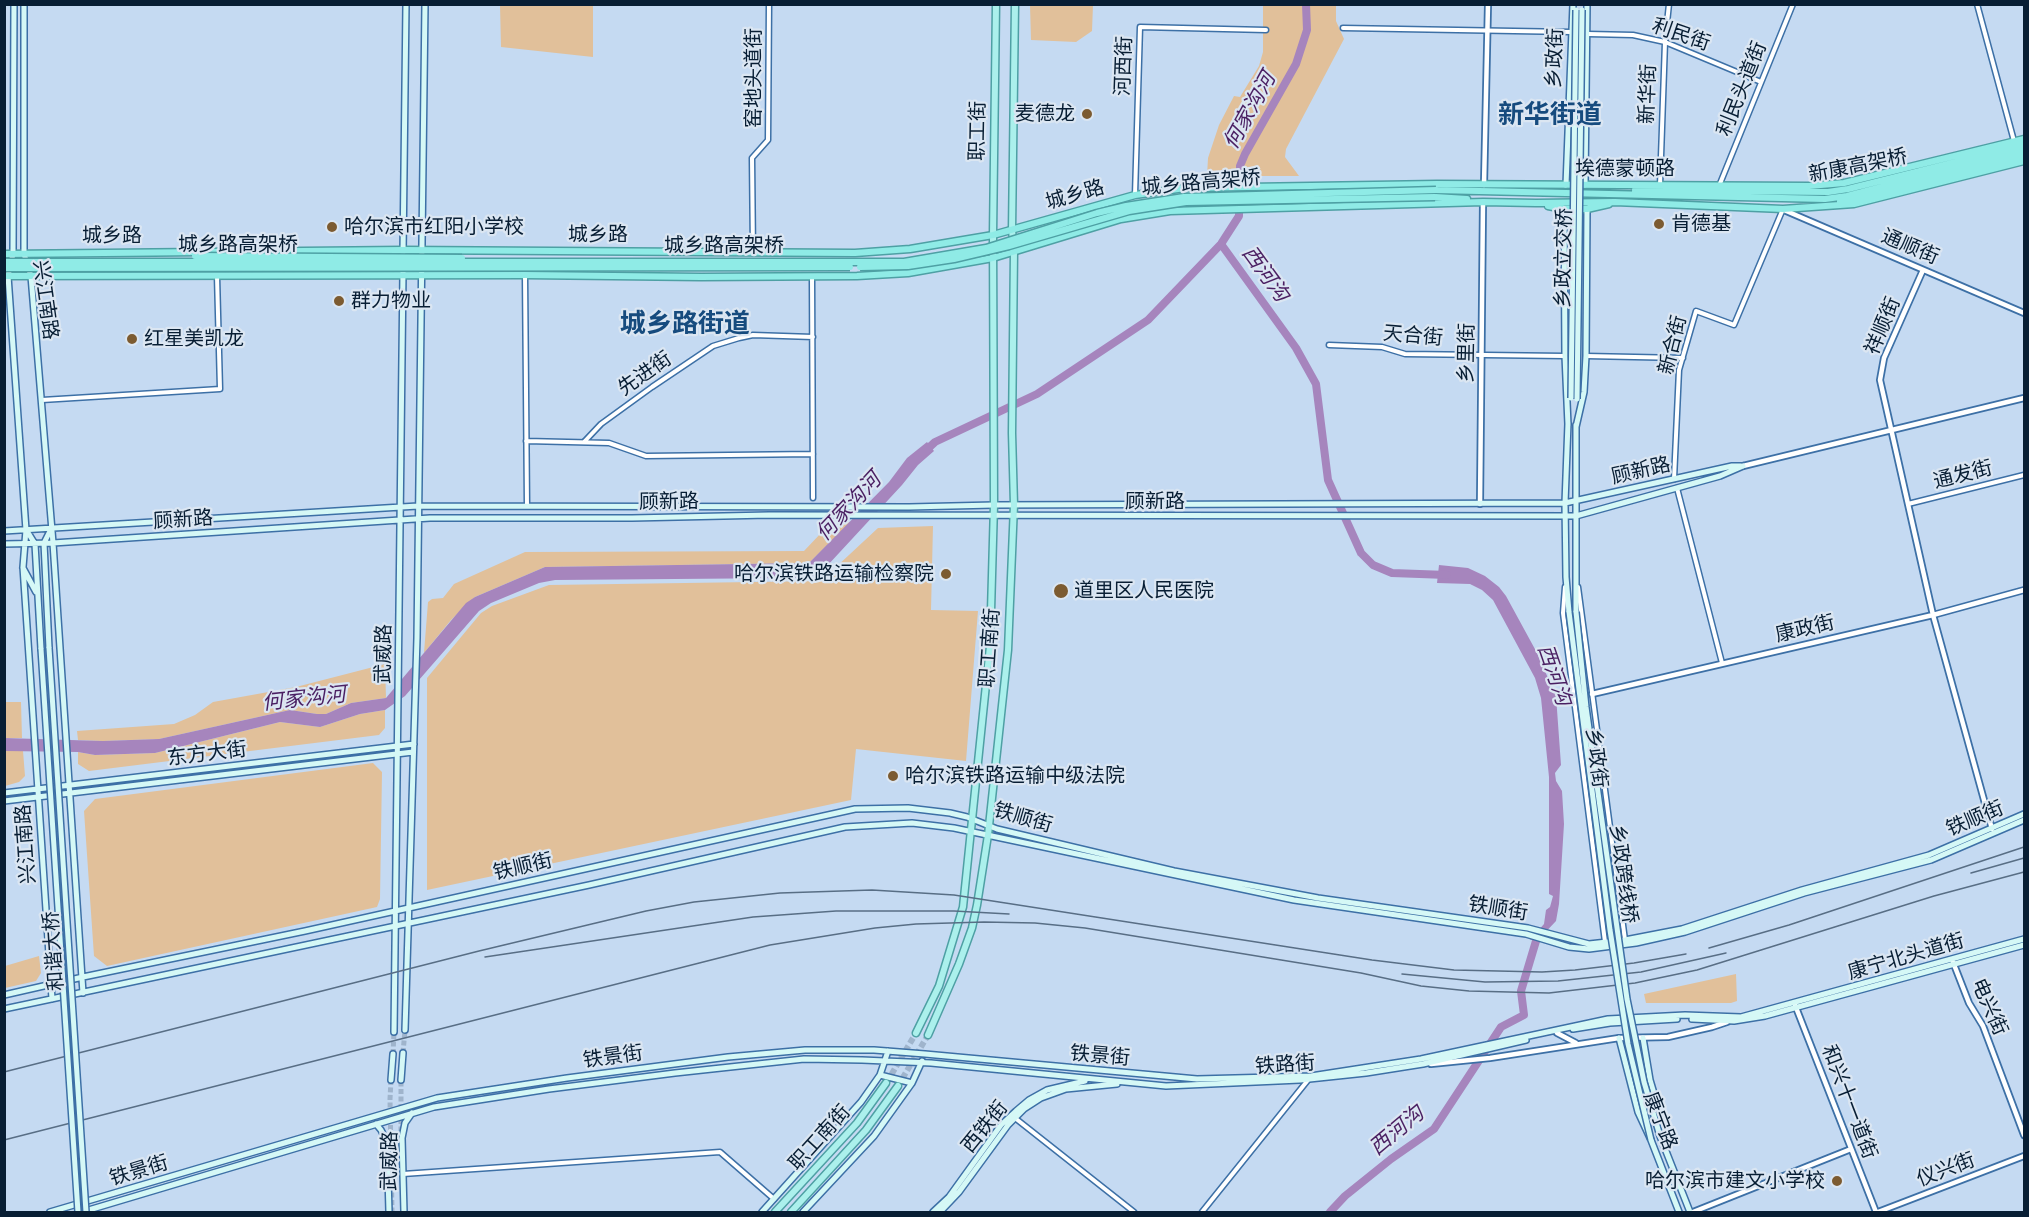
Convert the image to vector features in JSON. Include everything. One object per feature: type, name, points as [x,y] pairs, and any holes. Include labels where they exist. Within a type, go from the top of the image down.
[{"type":"highway","name":"埃德蒙顿路","points":[[1660,187],[1809,186],[1844,183],[2025,139]]},
{"type":"highway","name":"新康高架桥","points":[[1660,187],[1785,193],[1828,192],[2025,145]]},
{"type":"highway","name":"埃德蒙顿路","points":[[1482,188],[1585,189],[1825,199],[1847,196],[2025,150]]},
{"type":"highway","name":"埃德蒙顿路","points":[[1831,205],[2025,155]]},
{"type":"highway","name":"埃德蒙顿路","points":[[1014,251],[1121,219],[1170,211],[1221,208],[1483,202],[1615,202],[1783,209],[1854,204],[2025,161]]},
{"type":"highway","name":"城乡路","points":[[4,254],[403,250],[855,253],[910,249],[993,235],[1135,195],[1185,188],[1448,184],[1482,188]]},
{"type":"highway","name":"埃德蒙顿路","points":[[1436,193],[1482,188],[1566,185],[1585,189]]},
{"type":"highway","points":[[1585,189],[1660,187]]},
{"type":"highway","name":"埃德蒙顿路","points":[[1436,193],[1483,202]]},
{"type":"highway","name":"城乡路高架桥","points":[[4,262],[904,262],[986,248],[1097,213],[1158,200],[1220,195],[1436,193]]},
{"type":"highway","name":"城乡路高架桥","points":[[4,268],[886,267],[930,263],[988,252],[1129,211],[1186,202],[1436,193]]},
{"type":"highway","points":[[1536,203],[1564,209],[1587,209],[1615,202]]},
{"type":"highway","name":"城乡路","points":[[6,276],[857,276],[908,273],[993,258],[1014,251]]},
{"type":"highway","points":[[154,252],[195,256],[447,257],[507,261]]},
{"type":"main road","name":"兴江南路","points":[[14,4],[13,254],[6,276],[26,530],[22,567],[52,999]]},
{"type":"main road","name":"兴江南路","points":[[24,4],[24,254],[31,276],[53,543],[83,993]]},
{"type":"main road","name":"武威路","points":[[394,1032],[406,4]]},
{"type":"main road","name":"武威路","points":[[405,1030],[406,924],[417,638],[425,4]]},
{"type":"main road","name":"职工街","points":[[993,258],[996,4]]},
{"type":"main road","name":"职工街","points":[[1014,251],[1012,230],[1015,4]]},
{"type":"main road","name":"乡政街","points":[[1585,189],[1587,4]]},
{"type":"main road","name":"乡政街","points":[[1566,185],[1571,32],[1578,7]]},
{"type":"main road","name":"乡政立交桥","points":[[1574,398],[1578,7]]},
{"type":"main road","name":"乡政街","points":[[1564,209],[1568,425],[1564,503],[1569,612],[1586,755],[1619,987],[1637,1084],[1651,1140]]},
{"type":"main road","name":"乡政街","points":[[1576,427],[1584,392],[1586,356],[1587,209]]},
{"type":"main road","name":"职工南街","points":[[928,1035],[951,986],[972,928],[988,835],[1008,650],[1014,505],[1012,433],[1014,251]]},
{"type":"main road","name":"职工南街","points":[[916,1033],[939,986],[958,928],[968,878],[990,646],[994,505],[993,258]]},
{"type":"main road","name":"乡政街","points":[[1568,425],[1574,398]]},
{"type":"main road","name":"乡政街","points":[[1574,398],[1576,612]]},
{"type":"main road","name":"顾新路","points":[[4,531],[418,506],[909,507],[1564,503],[1732,466],[1743,466]]},
{"type":"main road","name":"顾新路","points":[[4,544],[53,543],[418,519],[769,515],[1576,516],[1720,476],[1743,466]]},
{"type":"main road","points":[[44,543],[51,529]]},
{"type":"main road","points":[[26,530],[34,544]]},
{"type":"main road","name":"和谐大桥","points":[[44,543],[82,1212]]},
{"type":"main road","name":"和谐大桥","points":[[34,544],[82,1212]]},
{"type":"main road","points":[[22,567],[38,595]]},
{"type":"main road","name":"乡政跨线桥","points":[[1576,612],[1586,707],[1627,999],[1644,1082],[1660,1136]]},
{"type":"main road","name":"东方大街","points":[[4,793],[414,744]]},
{"type":"main road","name":"东方大街","points":[[4,801],[413,752]]},
{"type":"main road","name":"铁顺街","points":[[4,996],[82,977],[305,932],[855,809],[908,808],[950,813],[998,829],[1174,871],[1318,898],[1527,931],[1589,944],[1682,929],[1802,890],[1929,855],[2025,813]]},
{"type":"main road","name":"铁顺街","points":[[4,1010],[845,827],[912,823],[971,831],[1294,900],[1527,931],[1569,947],[1604,948],[1685,932],[1804,893],[1931,860],[2025,820]]},
{"type":"main road","name":"康宁北头道街","points":[[1953,962],[2025,939]]},
{"type":"main road","name":"康宁北头道街","points":[[1795,1005],[2025,945]]},
{"type":"main road","points":[[1474,1050],[1608,1019],[1674,1015],[1741,1017],[1795,1005]]},
{"type":"main road","points":[[1499,1044],[1610,1023],[1638,1020],[1685,1018],[1731,1021],[1765,1016],[1795,1005]]},
{"type":"main road","name":"康宁路","points":[[1619,1038],[1638,1112],[1679,1212]]},
{"type":"main road","name":"康宁路","points":[[1642,1038],[1650,1080],[1661,1117],[1660,1136],[1691,1212]]},
{"type":"main road","name":"铁景街","points":[[98,1200],[375,1115],[448,1096],[728,1057],[805,1050],[888,1051],[1146,1075]]},
{"type":"main road","name":"铁路街","points":[[1096,1079],[1166,1086],[1308,1080],[1416,1065],[1474,1050]]},
{"type":"main road","name":"铁路街","points":[[1146,1075],[1197,1079],[1311,1076],[1474,1050]]},
{"type":"main road","points":[[762,1212],[849,1118],[880,1075],[888,1051]]},
{"type":"main road","points":[[401,1080],[403,1053]]},
{"type":"main road","points":[[391,1080],[393,1054]]},
{"type":"main road","points":[[803,1212],[874,1136],[912,1083],[925,1054]]},
{"type":"main road","name":"铁景街","points":[[98,1210],[412,1113],[458,1102],[722,1067],[804,1059],[921,1062],[1096,1079]]},
{"type":"main road","points":[[880,1075],[912,1083]]},
{"type":"main road","name":"西铁街","points":[[933,1212],[955,1190],[1001,1125],[1023,1105],[1055,1087],[1096,1079],[1146,1075]]},
{"type":"main road","name":"职工南街","points":[[774,1212],[857,1124],[886,1083]]},
{"type":"main road","name":"西铁街","points":[[940,1212],[959,1192],[1015,1118],[1029,1105],[1058,1091],[1099,1085],[1140,1084]]},
{"type":"main road","name":"职工南街","points":[[791,1212],[866,1130],[898,1086]]},
{"type":"main road","name":"武威路","points":[[404,1212],[403,1131],[412,1113]]},
{"type":"main road","name":"武威路","points":[[376,1124],[387,1142],[389,1212]]},
{"type":"main road","points":[[50,1212],[64,1211],[98,1200],[98,1210],[82,1212]]},
{"type":"street","name":"窑地头道街","points":[[753,253],[752,158],[768,140],[769,4]]},
{"type":"street","points":[[1482,188],[1488,4]]},
{"type":"street","name":"新华街","points":[[1660,187],[1665,42],[1670,4]]},
{"type":"street","name":"利民头道街","points":[[1719,186],[1793,4]]},
{"type":"street","points":[[1977,4],[2014,142]]},
{"type":"street","name":"河西街","points":[[1135,195],[1140,27],[1266,30]]},
{"type":"street","points":[[1343,28],[1571,32]]},
{"type":"street","name":"利民街","points":[[1588,34],[1633,35],[1665,42],[1761,82]]},
{"type":"street","name":"乡里街","points":[[1480,504],[1483,202]]},
{"type":"street","name":"通顺街","points":[[1783,209],[2025,313]]},
{"type":"street","name":"新合街","points":[[1674,479],[1679,370],[1696,311],[1734,325],[1783,209]]},
{"type":"street","name":"祥顺街","points":[[1923,270],[1880,372],[1880,380],[1934,615],[1992,829]]},
{"type":"street","points":[[525,275],[527,506]]},
{"type":"street","points":[[812,275],[813,498]]},
{"type":"street","points":[[41,400],[219,389],[217,276]]},
{"type":"street","name":"先进街","points":[[584,443],[601,424],[713,346],[753,335],[813,337]]},
{"type":"street","name":"天合街","points":[[1329,345],[1382,347],[1405,354],[1565,356]]},
{"type":"street","points":[[1586,356],[1683,358]]},
{"type":"street","name":"顾新路","points":[[1743,466],[2025,398]]},
{"type":"street","points":[[526,441],[609,443],[646,456],[813,454]]},
{"type":"street","name":"通发街","points":[[1908,504],[2025,475]]},
{"type":"street","points":[[1677,488],[1722,663]]},
{"type":"street","name":"乡政街","points":[[1576,576],[1625,940]]},
{"type":"street","name":"乡政街","points":[[1566,577],[1563,612],[1605,942]]},
{"type":"street","name":"康政街","points":[[1592,694],[1934,615],[2025,590]]},
{"type":"street","name":"电兴街","points":[[1953,962],[1970,1003],[1983,1026],[2025,1135]]},
{"type":"street","name":"和兴十一道街","points":[[1795,1005],[1877,1212]]},
{"type":"street","points":[[1416,1065],[1490,1058],[1619,1038],[1668,1037],[1712,1028],[1741,1017]]},
{"type":"street","points":[[1557,1033],[1577,1044]]},
{"type":"street","points":[[1202,1212],[1308,1080]]},
{"type":"street","points":[[1015,1118],[1134,1212]]},
{"type":"street","points":[[1691,1212],[1851,1149]]},
{"type":"street","points":[[403,1174],[720,1152],[774,1199]]},
{"type":"street","name":"仪兴街","points":[[1877,1212],[2025,1156]]},
{"type":"shaded area","points":[[500,5],[593,5],[593,57],[501,47]]},
{"type":"shaded area","points":[[1030,5],[1093,5],[1092,31],[1076,42],[1031,40]]},
{"type":"shaded area","points":[[1263,5],[1336,5],[1336,21],[1344,39],[1286,149],[1285,157],[1299,176],[1207,176],[1208,158],[1219,125],[1234,96],[1240,97],[1259,66],[1263,52]]},
{"type":"shaded area","points":[[927,442],[934,451],[918,465],[827,566],[813,576],[555,580],[539,583],[491,603],[479,611],[405,696],[385,710],[360,714],[320,727],[280,722],[155,753],[95,755],[78,752],[5,751],[4,738],[103,741],[159,739],[290,710],[326,714],[351,703],[386,698],[466,603],[545,567],[809,563],[889,482],[907,458]]},
{"type":"shaded area","points":[[851,522],[809,563],[545,567],[475,597],[451,620],[424,653],[428,602],[432,599],[443,598],[454,584],[525,552],[804,551],[822,532],[823,526]]},
{"type":"shaded area","points":[[933,526],[931,610],[978,611],[966,761],[856,749],[851,800],[427,890],[427,678],[481,613],[492,606],[549,585],[821,581],[878,528]]},
{"type":"shaded area","points":[[1439,565],[1468,568],[1485,576],[1499,587],[1536,651],[1556,696],[1561,765],[1555,773],[1556,781],[1562,791],[1564,824],[1559,904],[1556,921],[1539,939],[1530,940],[1544,924],[1546,910],[1550,907],[1553,896],[1549,894],[1549,777],[1541,698],[1535,678],[1493,600],[1482,590],[1470,584],[1437,583]]},
{"type":"shaded area","points":[[385,664],[386,698],[351,703],[326,714],[290,710],[159,739],[78,740],[77,731],[174,724],[195,715],[213,702],[296,687]]},
{"type":"shaded area","points":[[5,702],[21,702],[22,738],[5,738]]},
{"type":"shaded area","points":[[385,710],[385,728],[379,735],[89,771],[78,764],[78,752],[95,755],[155,753],[280,722],[320,727],[360,714]]},
{"type":"shaded area","points":[[5,751],[23,751],[25,776],[19,782],[5,786]]},
{"type":"shaded area","points":[[373,763],[382,772],[380,899],[377,907],[107,966],[94,956],[84,811],[95,799]]},
{"type":"shaded area","points":[[39,956],[41,973],[36,981],[5,988],[5,966]]},
{"type":"shaded area","points":[[1736,974],[1737,1001],[1731,1003],[1646,1003],[1644,994]]},
{"type":"waterway","name":"何家沟河","points":[[922,454],[935,442],[1037,394],[1148,320],[1221,244],[1239,216],[1240,166],[1296,64],[1307,30],[1306,4]]},
{"type":"waterway","name":"西河沟","points":[[1221,244],[1296,348],[1316,384],[1328,480],[1361,553],[1373,565],[1392,573],[1447,575]]},
{"type":"waterway","name":"西河沟","points":[[1330,1212],[1345,1196],[1391,1159],[1434,1129],[1501,1027],[1524,1015],[1521,991],[1536,941],[1542,932]]},
{"type":"tunnel","points":[[403,1053],[405,1030]]},
{"type":"tunnel","points":[[393,1054],[394,1032]]},
{"type":"tunnel","points":[[887,1082],[916,1033]]},
{"type":"tunnel","points":[[898,1086],[928,1035]]},
{"type":"tunnel","points":[[391,1080],[392,1212]]},
{"type":"tunnel","points":[[401,1080],[401,1139]]},
{"type":"railway","points":[[1709,948],[1789,925],[2024,847]]},
{"type":"railway","points":[[1971,873],[2024,858]]},
{"type":"railway","points":[[4,1140],[770,945],[875,928],[916,924],[1035,923],[1085,928],[1361,973],[1421,986],[1469,991],[1549,993],[1635,983],[1697,970],[1934,896],[2024,872]]},
{"type":"railway","points":[[4,1072],[479,951],[646,911],[694,902],[780,893],[872,890],[954,895],[1372,960],[1454,970],[1542,972],[1575,970],[1686,954]]},
{"type":"railway","points":[[485,957],[753,917],[836,911],[954,911],[1009,914]]},
{"type":"railway","points":[[1402,974],[1485,982],[1558,981],[1641,972],[1726,953]]},
{"type":"place","name":"麦德龙","points":[[1087,114]]},
{"type":"place","name":"肯德基","points":[[1659,224]]},
{"type":"place","name":"哈尔滨市红阳小学校","points":[[332,227]]},
{"type":"place","name":"群力物业","points":[[339,301]]},
{"type":"place","name":"红星美凯龙","points":[[132,339]]},
{"type":"place","name":"哈尔滨铁路运输检察院","points":[[946,574]]},
{"type":"place","name":"道里区人民医院","points":[[1061,591]]},
{"type":"place","name":"哈尔滨铁路运输中级法院","points":[[893,776]]},
{"type":"place","name":"哈尔滨市建文小学校","points":[[1837,1181]]},
{"type":"district","name":"新华街道","points":[[1550,115]]},
{"type":"district","name":"城乡路街道","points":[[685,324]]}]
